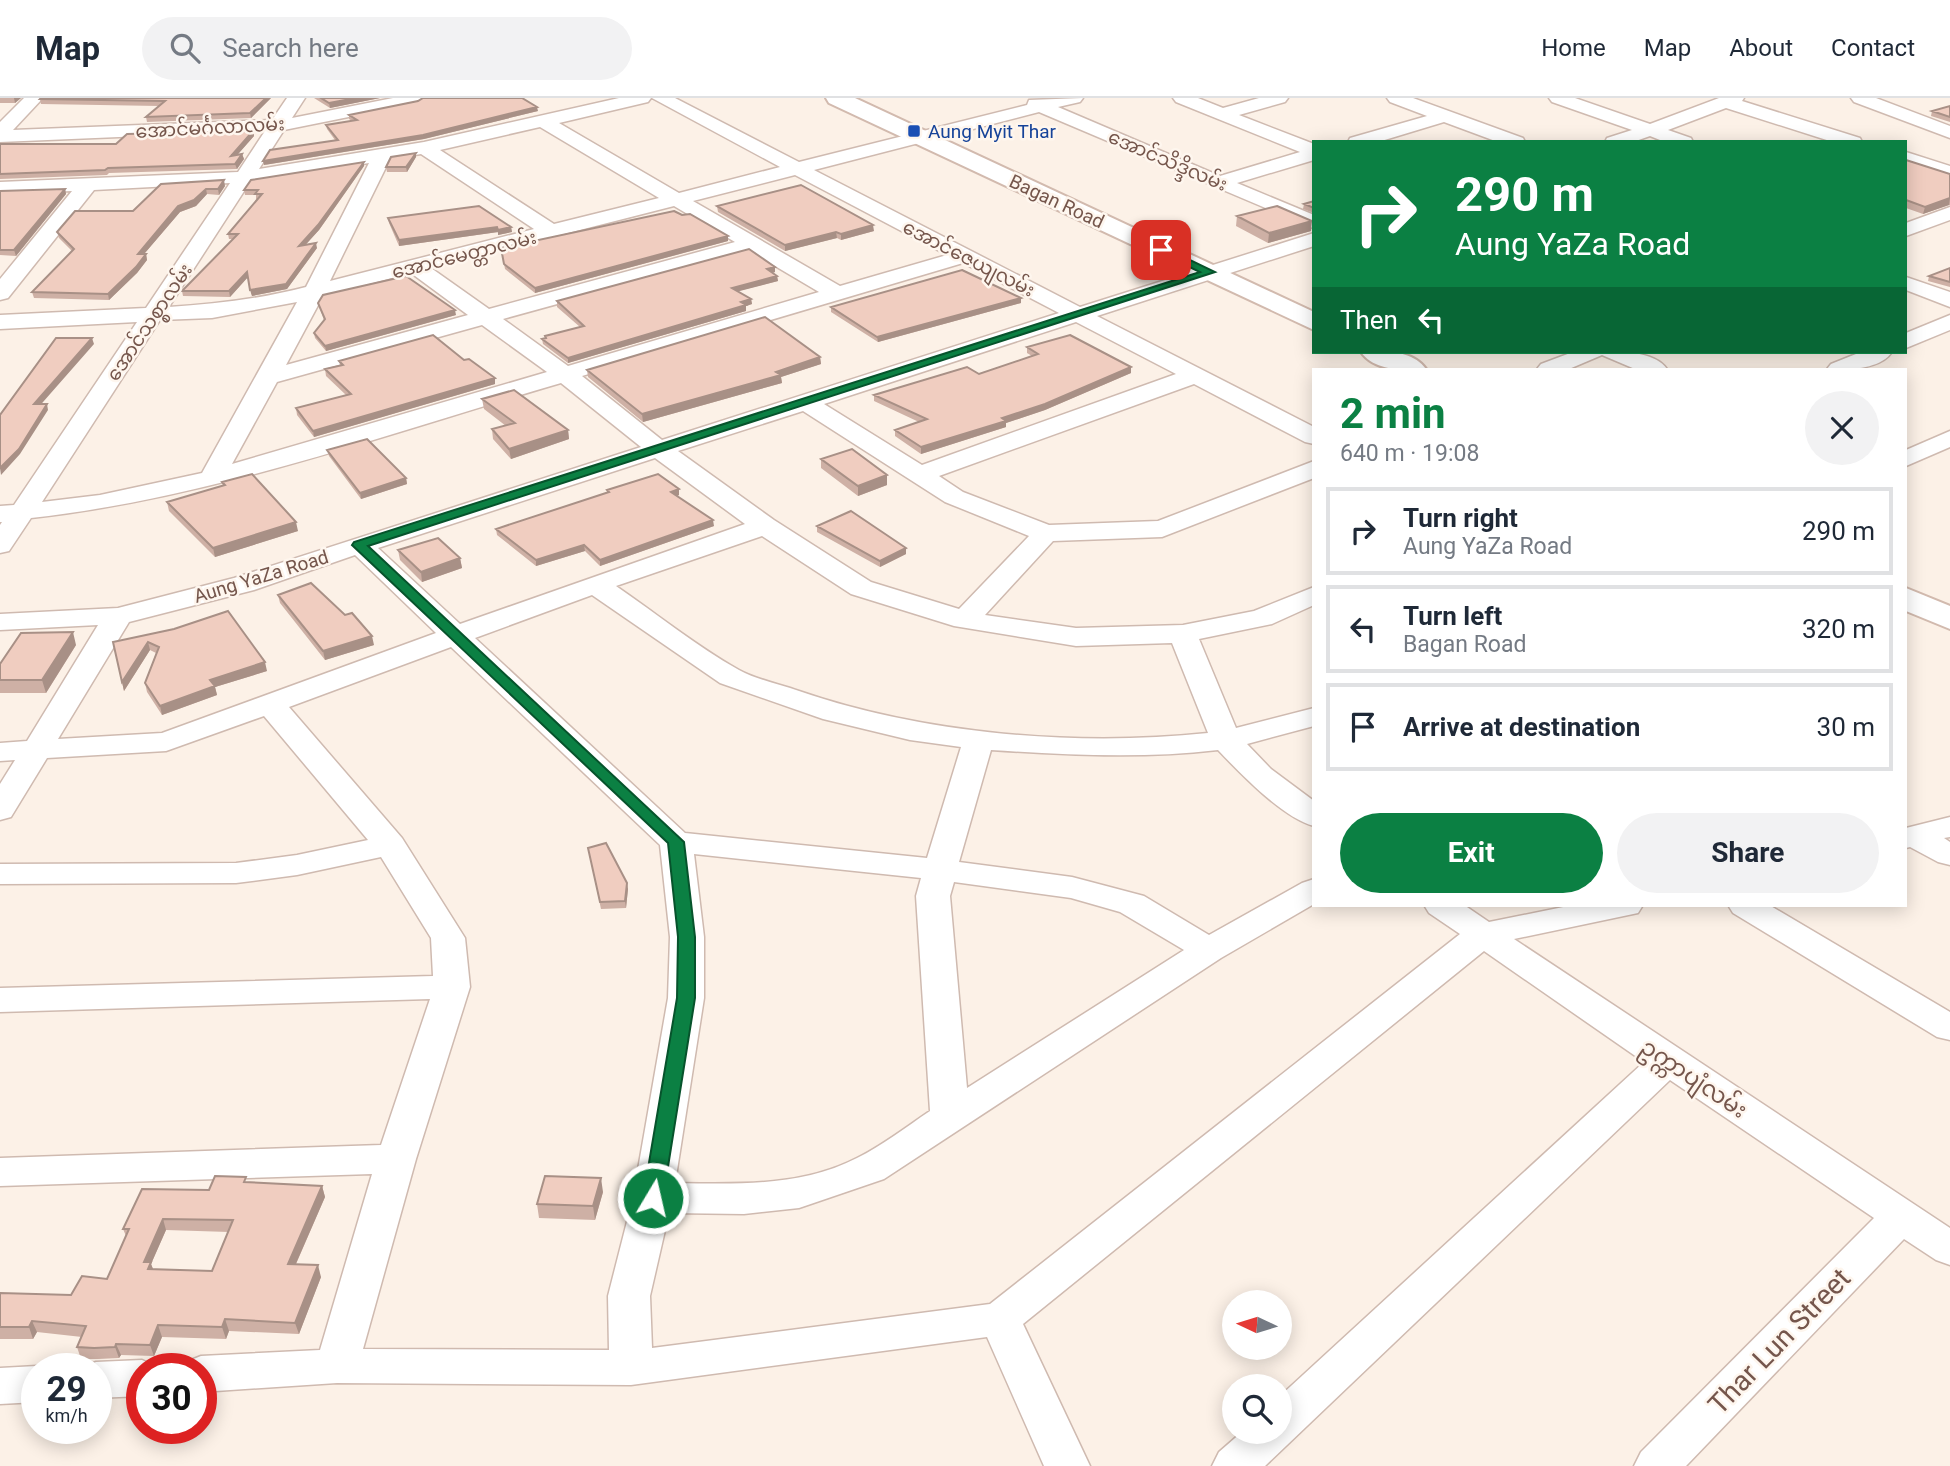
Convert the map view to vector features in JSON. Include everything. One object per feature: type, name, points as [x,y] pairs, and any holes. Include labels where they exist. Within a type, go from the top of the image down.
[{"type":"street","points":[[0,135],[34,98]]},
{"type":"street","name":"အောင်သစ္စာလမ်း","points":[[0,545],[11,514],[153,316],[296,98]]},
{"type":"street","name":"အောင်မင်္ဂလာလမ်း","points":[[0,135],[280,125],[418,98]]},
{"type":"street","points":[[0,188],[245,177],[424,148],[642,98]]},
{"type":"street","name":"အောင်ဇေယျလမ်း","points":[[661,98],[1312,436]]},
{"type":"street","name":"Bagan Road","points":[[837,98],[1312,322]]},
{"type":"street","name":"အောင်သိဒ္ဒိလမ်း","points":[[1022,98],[1312,222]]},
{"type":"street","points":[[921,137],[1074,98]]},
{"type":"street","points":[[1182,98],[1312,152]]},
{"type":"street","points":[[1221,114],[1279,98]]},
{"type":"street","points":[[1396,98],[1511,140]]},
{"type":"street","points":[[1558,98],[1678,140]]},
{"type":"street","points":[[1860,98],[1950,132]]},
{"type":"street","points":[[1620,140],[1730,100],[1847,140]]},
{"type":"street","points":[[1364,140],[1445,116]]},
{"type":"street","points":[[543,121],[838,294]]},
{"type":"street","name":"အောင်မေတ္တာလမ်း","points":[[0,322],[212,312],[273,302],[921,137]]},
{"type":"street","points":[[424,148],[551,232]]},
{"type":"street","points":[[1219,182],[1312,154]]},
{"type":"street","points":[[212,478],[314,292],[382,156]]},
{"type":"street","points":[[1907,158],[1950,172]]},
{"type":"street","points":[[0,293],[88,184]]},
{"type":"street","points":[[1910,225],[1950,214]]},
{"type":"street","points":[[1910,225],[1950,236]]},
{"type":"street","name":"Aung YaZa Road","points":[[0,622],[118,615],[244,584],[1312,240]]},
{"type":"street","points":[[267,377],[752,244]]},
{"type":"street","points":[[11,514],[100,503],[212,478],[965,256]]},
{"type":"street","points":[[0,263],[26,261]]},
{"type":"street","points":[[414,266],[566,375],[660,450],[765,526],[861,588],[964,620],[1076,637],[1183,634],[1262,618],[1312,596]]},
{"type":"street","points":[[1907,283],[1950,300]]},
{"type":"street","points":[[1907,341],[1950,322]]},
{"type":"street","points":[[1380,354],[1410,368]]},
{"type":"street","points":[[1552,368],[1588,354]]},
{"type":"street","points":[[1617,354],[1652,368]]},
{"type":"street","points":[[1841,368],[1876,354]]},
{"type":"street","points":[[919,475],[1196,375]]},
{"type":"street","points":[[807,403],[954,497],[1046,533],[1162,528],[1312,470]]},
{"type":"street","points":[[1907,458],[1950,438]]},
{"type":"street","points":[[0,752],[166,742],[595,584],[765,526]]},
{"type":"street","points":[[964,620],[1046,533]]},
{"type":"street","points":[[359,545],[676,842],[942,870],[1072,888],[1132,904],[1209,950]]},
{"type":"street","points":[[595,584],[730,677],[834,713],[910,731],[978,740],[1096,747],[1163,747],[1226,740],[1312,718]]},
{"type":"street","points":[[1907,598],[1950,619]]},
{"type":"street","points":[[0,810],[118,615]]},
{"type":"street","points":[[1183,634],[1226,740],[1259,776],[1312,815]]},
{"type":"street","points":[[270,704],[390,845],[448,938],[452,987],[396,1159],[338,1366]]},
{"type":"street","points":[[950,1118],[933,897],[978,740]]},
{"type":"street","points":[[1910,837],[1950,827]]},
{"type":"street","points":[[1910,837],[1950,855]]},
{"type":"street","points":[[631,1368],[629,1296],[653,1198],[686,998],[687,937],[676,842]]},
{"type":"street","points":[[0,874],[236,873],[297,865],[390,845]]},
{"type":"street","points":[[653,1198],[744,1199],[799,1193],[870,1169],[1209,950],[1312,891]]},
{"type":"street","name":"ဥက္ကာပျံလမ်း","points":[[1444,907],[1668,1061],[1950,1248]]},
{"type":"street","points":[[217,1373],[338,1366],[631,1368],[1000,1319],[1483,934],[1616,907]]},
{"type":"street","points":[[1748,907],[1950,1028]]},
{"type":"street","points":[[0,1000],[452,987]]},
{"type":"street","points":[[1292,1413],[1668,1061]]},
{"type":"street","points":[[0,1172],[396,1159]]},
{"type":"street","name":"Thar Lun Street","points":[[1657,1466],[1901,1216]]},
{"type":"street","points":[[1000,1319],[1067,1466]]},
{"type":"street","points":[[0,1386],[21,1385]]},
{"type":"street","points":[[1235,1466],[1259,1444]]},
{"type":"building","points":[[41,98],[266,98],[250,113],[146,117],[165,101]]},
{"type":"building","points":[[321,98],[356,98],[329,103]]},
{"type":"building","points":[[423,98],[522,98],[537,107],[423,135],[263,161],[270,150],[338,140],[326,125],[357,120],[349,115]]},
{"type":"building","points":[[1950,106],[1950,117],[1932,111]]},
{"type":"building","points":[[253,131],[231,156],[242,154],[235,164],[0,174],[0,144],[116,144],[127,134]]},
{"type":"building","points":[[416,153],[406,167],[386,167],[391,157]]},
{"type":"building","points":[[1907,160],[1950,174],[1950,198],[1925,207],[1907,200]]},
{"type":"building","points":[[364,162],[318,225],[299,246],[316,243],[286,284],[250,290],[247,272],[229,291],[182,291],[238,234],[228,234],[262,194],[255,194],[258,190],[244,190],[251,180]]},
{"type":"building","points":[[224,180],[218,189],[206,189],[194,200],[178,206],[138,254],[146,254],[136,267],[108,294],[32,292],[74,249],[57,232],[75,211],[133,211],[161,184]]},
{"type":"building","points":[[801,185],[873,225],[785,245],[717,206]]},
{"type":"building","points":[[65,189],[14,250],[0,250],[0,191]]},
{"type":"building","points":[[479,206],[511,227],[399,240],[388,218]]},
{"type":"building","points":[[1277,206],[1312,221],[1269,233],[1237,216]]},
{"type":"building","points":[[674,211],[682,215],[690,214],[728,236],[535,288],[504,264],[501,248]]},
{"type":"building","points":[[749,249],[775,267],[767,269],[777,276],[732,288],[751,299],[741,302],[746,305],[568,358],[542,339],[584,326],[557,301]]},
{"type":"building","points":[[1950,268],[1950,282],[1929,276]]},
{"type":"building","points":[[962,270],[1021,298],[877,337],[831,307]]},
{"type":"building","points":[[406,276],[455,310],[325,346],[314,333],[325,319],[318,303],[323,295]]},
{"type":"building","points":[[765,317],[820,357],[776,372],[781,375],[642,414],[587,370]]},
{"type":"building","points":[[433,335],[464,360],[469,359],[495,378],[313,431],[296,408],[351,394],[325,369],[343,365],[339,361]]},
{"type":"building","points":[[1070,335],[1131,367],[1045,404],[1002,418],[1006,421],[921,447],[895,430],[927,419],[874,395],[967,367],[979,374],[1038,354],[1027,347]]},
{"type":"building","points":[[56,338],[92,338],[34,404],[47,404],[19,449],[0,468],[0,415]]},
{"type":"building","points":[[514,390],[568,430],[509,449],[492,429],[515,423],[482,399]]},
{"type":"building","points":[[367,439],[406,478],[360,493],[327,450]]},
{"type":"building","points":[[852,449],[887,475],[858,486],[821,459]]},
{"type":"building","points":[[252,474],[296,522],[213,548],[167,502],[225,485],[222,482]]},
{"type":"building","points":[[658,474],[679,489],[671,492],[713,520],[600,560],[584,545],[536,560],[496,529],[609,492],[607,490]]},
{"type":"building","points":[[851,511],[906,548],[880,561],[817,526]]},
{"type":"building","points":[[438,538],[460,558],[421,572],[398,550]]},
{"type":"building","points":[[311,583],[345,615],[352,613],[372,636],[323,651],[278,595]]},
{"type":"building","points":[[228,611],[265,662],[210,680],[215,686],[160,706],[145,683],[159,647],[148,642],[122,682],[113,642],[174,629]]},
{"type":"building","points":[[73,632],[42,680],[0,680],[0,664],[21,633]]},
{"type":"building","points":[[606,843],[627,883],[625,901],[600,902],[588,848]]},
{"type":"building","points":[[215,1176],[246,1177],[244,1182],[322,1186],[288,1264],[318,1265],[295,1323],[225,1319],[222,1327],[158,1325],[150,1345],[116,1344],[115,1347],[94,1348],[77,1347],[86,1326],[32,1321],[29,1327],[0,1327],[0,1293],[71,1295],[82,1276],[107,1279],[129,1229],[123,1229],[142,1189],[209,1190]],"holes":[[[163,1219],[233,1220],[212,1271],[148,1269],[151,1262],[144,1262]]]},
{"type":"building","points":[[545,1176],[601,1178],[593,1206],[537,1204]]},
{"type":"place","name":"Aung Myit Thar","points":[[914,131]]},
{"type":"route","points":[[653,1198],[686,998],[687,937],[676,842],[359,545],[1210,272],[1161,250]]}]
